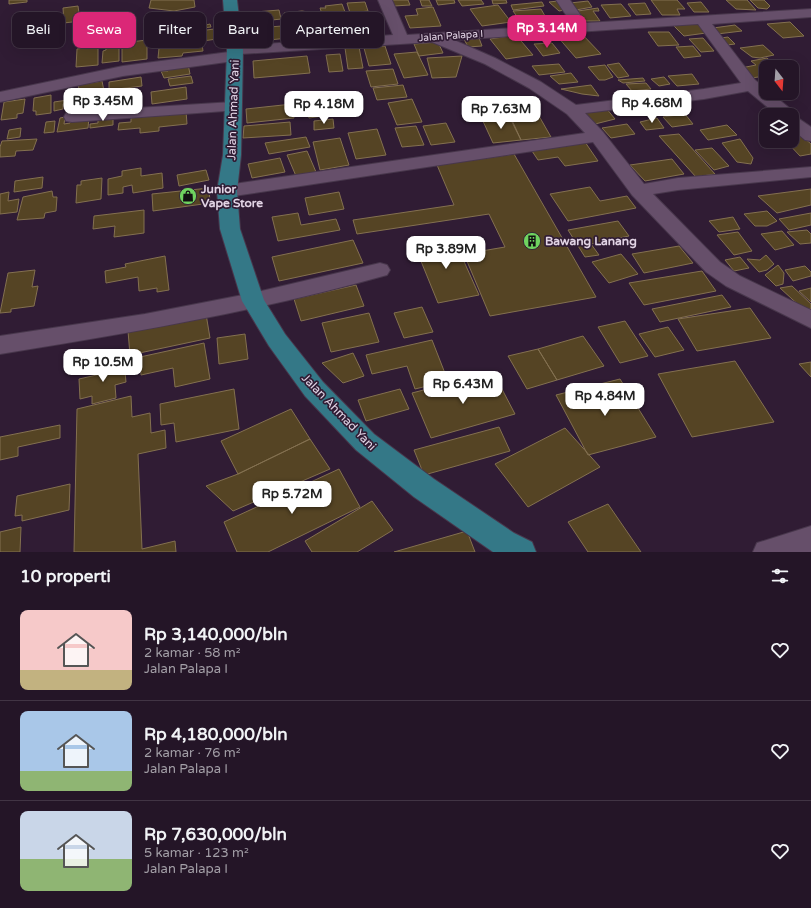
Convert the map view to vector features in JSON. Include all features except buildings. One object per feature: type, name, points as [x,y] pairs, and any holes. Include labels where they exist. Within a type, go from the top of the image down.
[{"type":"main road","name":"Jalan Ahmad Yani","points":[[230,0],[235,53],[232,155],[227,191],[230,229],[253,302],[276,340],[314,390],[365,442],[424,488],[504,543],[521,552]]},
{"type":"street","points":[[385,0],[402,39]]},
{"type":"street","points":[[564,0],[582,28]]},
{"type":"street","name":"Jalan Palapa I","points":[[0,97],[123,70],[235,53],[402,39],[811,13]]},
{"type":"street","points":[[702,20],[749,83],[779,108]]},
{"type":"street","points":[[432,37],[490,61],[535,85],[573,110],[597,136],[639,191],[713,267],[733,281],[811,320]]},
{"type":"street","points":[[573,110],[704,94],[742,88],[748,86],[749,83]]},
{"type":"street","points":[[72,117],[233,107]]},
{"type":"street","points":[[799,126],[811,136]]},
{"type":"street","points":[[227,191],[597,136]]},
{"type":"street","points":[[639,191],[678,184],[811,172]]},
{"type":"street","points":[[0,345],[145,322],[253,302],[380,270]]},
{"type":"street","points":[[767,552],[811,539]]},
{"type":"place","name":"Junior Vape Store","points":[[188,196]]},
{"type":"place","name":"Bawang Lanang","points":[[532,241]]}]
